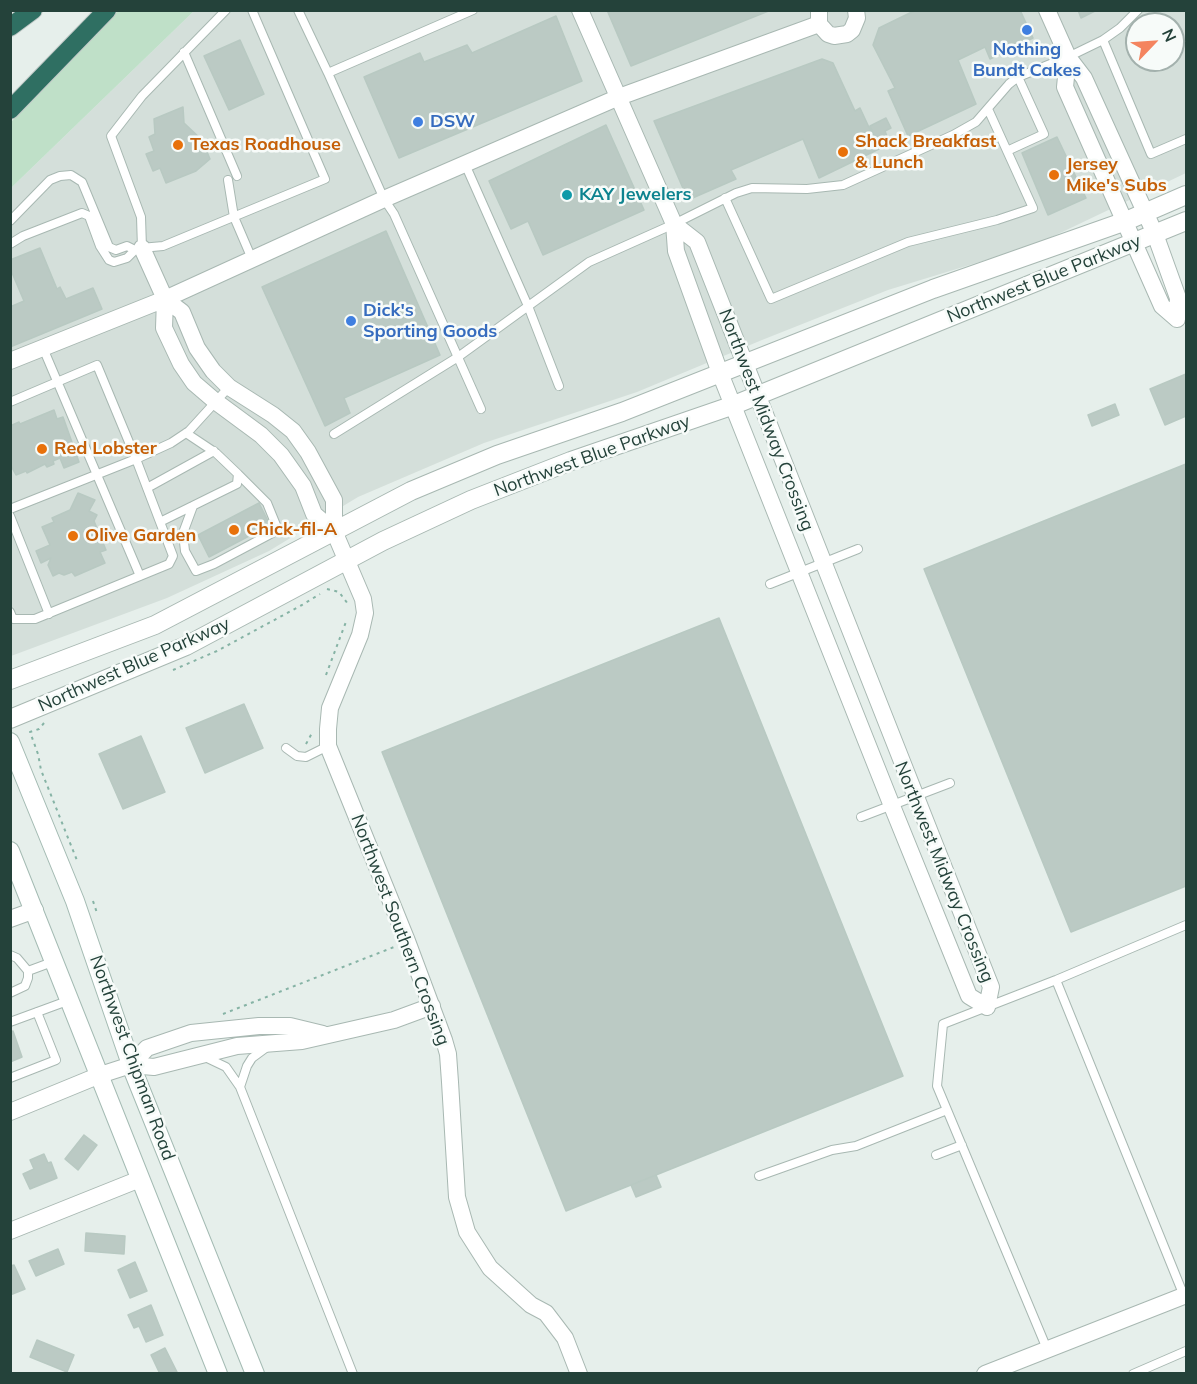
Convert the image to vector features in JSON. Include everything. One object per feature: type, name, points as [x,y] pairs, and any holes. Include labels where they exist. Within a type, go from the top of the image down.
[{"type":"highway","points":[[10,27],[33,10]]},
{"type":"highway","points":[[10,110],[107,10]]},
{"type":"street","name":"Northwest Midway Crossing","points":[[580,10],[674,224],[676,251],[720,374],[969,996],[987,1007],[991,987],[697,242],[674,224]]},
{"type":"street","points":[[1047,10],[1068,57],[1084,78],[1155,234],[1178,298],[1177,319],[1162,306],[1065,87],[1068,57]]},
{"type":"street","points":[[10,361],[165,299],[384,199],[619,97],[819,17],[828,34],[834,36],[847,34],[856,24],[856,11]]},
{"type":"street","name":"Northwest Blue Parkway","points":[[10,680],[155,625],[411,490],[497,455],[622,412],[933,289],[1126,221],[1186,195]]},
{"type":"street","name":"Northwest Blue Parkway","points":[[10,719],[186,646],[382,541],[471,500],[571,461],[734,405],[1186,221]]},
{"type":"street","name":"Northwest Southern Crossing","points":[[139,249],[165,299],[182,312],[198,348],[213,371],[229,387],[273,415],[293,431],[308,452],[334,500],[334,531],[363,599],[365,613],[360,635],[330,708],[327,729],[328,746],[407,941],[448,1054],[457,1197],[467,1232],[490,1268],[531,1305],[546,1313],[565,1338],[579,1374]]},
{"type":"street","name":"Northwest Southern Crossing","points":[[165,299],[164,328],[181,364],[195,383],[261,435],[282,455],[303,486],[314,514],[334,531]]},
{"type":"street","name":"Northwest Chipman Road","points":[[10,742],[75,901],[131,1065],[255,1374]]},
{"type":"street","name":"Northwest Chipman Road","points":[[10,851],[218,1374]]},
{"type":"street","points":[[10,919],[35,910]]},
{"type":"street","points":[[10,1112],[100,1075],[131,1065],[154,1067],[237,1046],[302,1041],[394,1020],[432,1006]]},
{"type":"street","points":[[131,1065],[147,1047],[191,1034],[259,1026],[290,1026],[326,1035]]},
{"type":"street","points":[[10,1231],[140,1179]]},
{"type":"street","points":[[985,1374],[1185,1295]]},
{"type":"lane","points":[[10,244],[23,236],[82,213],[89,216],[100,246],[109,260],[114,262],[127,258],[139,249],[141,217],[111,136],[142,96],[226,10]]},
{"type":"lane","points":[[10,221],[50,180],[71,175],[82,182],[109,247],[116,250],[127,246],[139,249],[162,246],[325,179],[252,10]]},
{"type":"lane","points":[[298,10],[384,199],[394,214],[481,409]]},
{"type":"lane","points":[[328,73],[473,10]]},
{"type":"lane","points":[[334,434],[458,357],[589,262],[674,224],[725,198],[752,188],[807,189],[843,184],[953,135],[976,122],[1008,84],[1018,77],[1103,40],[1120,28],[1138,10]]},
{"type":"lane","points":[[1103,40],[1151,154],[1186,139]]},
{"type":"lane","points":[[184,52],[237,176]]},
{"type":"lane","points":[[1007,150],[1044,134],[1018,77]]},
{"type":"lane","points":[[725,198],[771,298],[908,242],[1033,208],[988,109]]},
{"type":"lane","points":[[465,164],[528,306],[559,386]]},
{"type":"lane","points":[[228,180],[234,217],[252,259]]},
{"type":"lane","points":[[43,348],[140,576]]},
{"type":"lane","points":[[10,402],[97,365],[173,556],[169,564],[35,619],[13,619],[10,612]]},
{"type":"lane","points":[[10,509],[171,443],[186,433],[229,387]]},
{"type":"lane","points":[[186,433],[214,451],[267,503],[278,530],[196,571],[185,551],[183,533],[193,506]]},
{"type":"lane","points":[[147,488],[214,451]]},
{"type":"lane","points":[[160,522],[237,484],[238,474]]},
{"type":"lane","points":[[10,516],[49,614]]},
{"type":"lane","points":[[770,584],[858,549]]},
{"type":"lane","points":[[285,748],[298,756],[306,757],[328,746]]},
{"type":"lane","points":[[861,817],[951,783]]},
{"type":"lane","points":[[1047,1349],[937,1086],[943,1024],[1056,980],[1186,925]]},
{"type":"lane","points":[[10,955],[17,958],[28,971],[25,986],[10,993]]},
{"type":"lane","points":[[28,971],[55,961]]},
{"type":"lane","points":[[1056,980],[1185,1295]]},
{"type":"lane","points":[[10,1022],[71,1000]]},
{"type":"lane","points":[[10,1078],[56,1060],[37,1012]]},
{"type":"lane","points":[[240,1087],[252,1058],[274,1043]]},
{"type":"lane","points":[[195,1055],[219,1062],[240,1087],[353,1374]]},
{"type":"lane","points":[[759,1176],[832,1150],[856,1146],[947,1110]]},
{"type":"lane","points":[[936,1155],[962,1145]]},
{"type":"lane","points":[[1133,1374],[1149,1371],[1186,1351]]},
{"type":"path","points":[[172,670],[217,651],[327,589],[339,592],[348,604]]},
{"type":"path","points":[[324,679],[349,614]]},
{"type":"path","points":[[45,722],[39,729],[30,732],[41,770],[79,866]]},
{"type":"path","points":[[298,756],[311,735],[313,726]]},
{"type":"path","points":[[92,898],[98,918]]},
{"type":"path","points":[[222,1014],[407,941]]},
{"type":"shaded area","points":[[194,11],[1186,11],[1186,173],[1035,245],[888,290],[637,392],[484,443],[358,497],[269,551],[167,598],[11,656],[11,188]]},
{"type":"green space","points":[[118,11],[194,11],[11,188],[11,122]]},
{"type":"building","points":[[607,10],[771,10],[631,66]]},
{"type":"building","points":[[916,10],[1020,10],[1033,38],[990,59],[985,47],[958,60],[976,104],[908,136],[888,91],[895,88],[873,45],[879,28]]},
{"type":"building","points":[[1078,10],[1097,10],[1081,18]]},
{"type":"building","points":[[556,16],[582,81],[399,158],[364,77],[420,53],[424,62],[467,45],[472,53]]},
{"type":"building","points":[[240,40],[264,94],[229,110],[204,56]]},
{"type":"building","points":[[822,59],[833,63],[855,111],[860,108],[879,149],[819,178],[803,139],[731,170],[736,179],[688,200],[654,121]]},
{"type":"building","name":"Texas Roadhouse","points":[[183,107],[184,123],[202,140],[210,159],[196,171],[166,183],[160,168],[153,171],[146,154],[154,151],[149,137],[155,134],[154,119]]},
{"type":"building","points":[[886,118],[891,128],[885,131],[888,139],[878,144],[870,126]]},
{"type":"building","name":"KAY Jewelers","points":[[606,125],[644,210],[543,255],[528,221],[511,229],[489,181]]},
{"type":"building","name":"Jersey Mike's Subs","points":[[1057,137],[1086,198],[1048,215],[1022,153]]},
{"type":"building","name":"Dick's Sporting Goods","points":[[386,231],[440,355],[344,398],[350,413],[325,426],[262,287]]},
{"type":"building","points":[[40,248],[57,289],[60,287],[66,299],[93,288],[102,309],[10,347],[10,307],[24,301],[10,268],[10,260]]},
{"type":"building","points":[[1186,374],[1186,416],[1165,425],[1150,389]]},
{"type":"building","points":[[1115,404],[1119,415],[1092,426],[1088,415]]},
{"type":"building","name":"Red Lobster","points":[[54,410],[57,419],[63,417],[79,462],[64,468],[60,458],[47,467],[45,464],[27,473],[26,471],[16,475],[10,464],[10,426]]},
{"type":"building","points":[[1186,464],[1186,886],[1071,932],[924,569]]},
{"type":"building","name":"Olive Garden","points":[[78,493],[95,500],[89,511],[97,515],[94,521],[106,550],[100,552],[105,563],[75,576],[72,572],[53,576],[48,565],[51,558],[41,563],[36,551],[50,545],[42,527],[54,522],[52,518],[70,510]]},
{"type":"building","name":"Chick-fil-A","points":[[259,503],[270,525],[209,557],[198,535]]},
{"type":"building","points":[[719,618],[903,1076],[566,1211],[382,752]]},
{"type":"building","points":[[244,704],[263,748],[205,773],[186,728]]},
{"type":"building","points":[[141,736],[165,792],[123,809],[99,754]]},
{"type":"building","points":[[13,1031],[22,1057],[10,1062],[10,1032]]},
{"type":"building","points":[[84,1135],[97,1145],[78,1170],[65,1159]]},
{"type":"building","points":[[44,1154],[48,1163],[51,1162],[57,1178],[30,1189],[23,1174],[34,1169],[30,1160]]},
{"type":"building","points":[[656,1175],[661,1187],[636,1197],[631,1185]]},
{"type":"building","points":[[86,1233],[125,1236],[124,1254],[85,1251]]},
{"type":"building","points":[[58,1249],[64,1264],[36,1276],[29,1261]]},
{"type":"building","points":[[135,1262],[147,1291],[130,1298],[118,1270]]},
{"type":"building","points":[[14,1265],[25,1289],[10,1295],[10,1266]]},
{"type":"building","points":[[151,1305],[163,1335],[146,1342],[139,1326],[134,1328],[128,1315]]},
{"type":"building","points":[[37,1340],[74,1355],[67,1372],[30,1357]]},
{"type":"building","points":[[165,1348],[178,1374],[160,1374],[151,1355]]},
{"type":"place","name":"Nothing Bundt Cakes","points":[[1027,30]]},
{"type":"place","name":"DSW","points":[[418,122]]},
{"type":"place","name":"Texas Roadhouse","points":[[178,145]]},
{"type":"place","name":"Shack Breakfast & Lunch","points":[[843,152]]},
{"type":"place","name":"Jersey Mike's Subs","points":[[1054,175]]},
{"type":"place","name":"KAY Jewelers","points":[[567,195]]},
{"type":"place","name":"Dick's Sporting Goods","points":[[351,321]]},
{"type":"place","name":"Red Lobster","points":[[42,449]]},
{"type":"place","name":"Chick-fil-A","points":[[234,530]]},
{"type":"place","name":"Olive Garden","points":[[73,536]]}]
